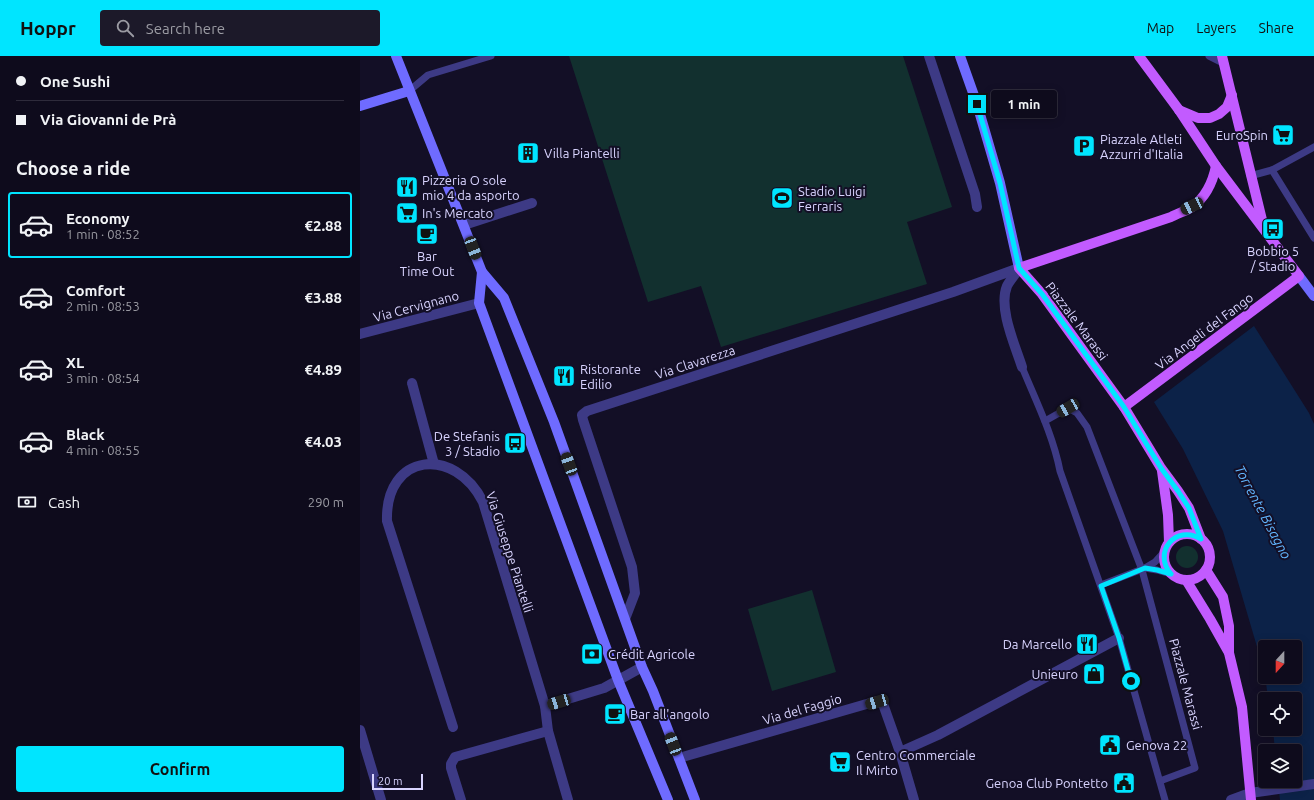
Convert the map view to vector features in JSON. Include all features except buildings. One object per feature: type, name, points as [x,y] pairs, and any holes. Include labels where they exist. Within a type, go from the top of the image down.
[{"type":"main road","points":[[396,56],[482,272],[504,298],[554,422],[642,668],[653,691],[695,800]]},
{"type":"main road","points":[[960,56],[977,104],[1000,183],[1019,268],[1171,216],[1192,206],[1206,193],[1214,177],[1216,166]]},
{"type":"main road","points":[[1139,56],[1179,110],[1216,166],[1314,296]]},
{"type":"main road","points":[[1224,60],[1250,176],[1264,230]]},
{"type":"main road","points":[[360,106],[409,91]]},
{"type":"main road","points":[[1179,110],[1198,118],[1210,118],[1219,114],[1227,107],[1232,94]]},
{"type":"main road","name":"Piazzale Marassi","points":[[1019,268],[1042,294],[1124,407],[1161,468],[1189,508],[1201,539],[1206,544],[1210,555],[1210,561],[1206,570]]},
{"type":"main road","points":[[482,272],[479,303],[618,680],[668,800]]},
{"type":"main road","name":"Via Angeli del Fango","points":[[1124,407],[1299,276]]},
{"type":"main road","name":"Piazzale Marassi","points":[[1161,468],[1168,515],[1169,542],[1164,552]]},
{"type":"main road","points":[[1169,542],[1186,534],[1196,536],[1201,539]]},
{"type":"main road","points":[[1164,552],[1165,565],[1171,574],[1186,580],[1193,580],[1199,577],[1206,570],[1223,597],[1229,626],[1229,653],[1242,707],[1250,796]]},
{"type":"main road","points":[[1186,580],[1229,653]]},
{"type":"street","points":[[929,56],[975,194],[977,207]]},
{"type":"street","points":[[464,225],[532,203]]},
{"type":"street","points":[[1019,268],[1008,285],[1005,295],[1005,304],[1008,322],[1022,367]]},
{"type":"street","name":"Via Clavarezza","points":[[625,619],[635,593],[632,567],[582,415],[587,411],[971,286],[1019,268]]},
{"type":"street","name":"Via Cervignano","points":[[360,334],[479,303]]},
{"type":"street","points":[[412,383],[434,464]]},
{"type":"street","name":"Via Giuseppe Piantelli","points":[[453,727],[387,521],[386,512],[389,497],[400,477],[411,468],[422,464],[445,466],[464,477],[478,491],[483,502],[545,706],[548,730],[568,800]]},
{"type":"street","points":[[900,752],[938,735],[1119,638]]},
{"type":"street","points":[[545,706],[604,688],[642,668]]},
{"type":"street","name":"Via del Faggio","points":[[678,758],[877,702],[883,704],[900,752],[914,800]]},
{"type":"street","points":[[360,730],[381,800]]},
{"type":"street","points":[[461,800],[451,768],[451,764],[455,757],[548,730]]},
{"type":"street","points":[[1231,800],[1268,790],[1314,784]]},
{"type":"lane","points":[[409,91],[428,75],[491,56]]},
{"type":"lane","points":[[1209,56],[1224,60]]},
{"type":"lane","points":[[1250,176],[1272,170],[1314,147]]},
{"type":"lane","points":[[1272,170],[1314,238]]},
{"type":"lane","points":[[1022,367],[1057,454],[1060,471],[1119,638],[1166,800]]},
{"type":"lane","name":"Piazzale Marassi","points":[[1045,421],[1068,408],[1077,413],[1087,427],[1144,569],[1195,768],[1160,781]]},
{"type":"lane","name":"Piazzale Marassi","points":[[1101,586],[1144,569],[1155,562],[1164,552]]},
{"type":"lane","points":[[1144,569],[1157,570],[1171,574]]},
{"type":"green space","name":"Stadio Luigi Ferraris","points":[[569,56],[903,56],[952,207],[907,222],[927,284],[721,347],[701,286],[648,302]]},
{"type":"green space","points":[[1183,546],[1191,546],[1198,553],[1198,561],[1191,568],[1183,568],[1176,561],[1176,553]]},
{"type":"green space","points":[[812,590],[836,672],[772,691],[748,609]]},
{"type":"water","name":"Torrente Bisagno","points":[[1254,326],[1309,413],[1314,424],[1314,800],[1280,800],[1279,788],[1302,788],[1302,744],[1274,744],[1274,736],[1302,736],[1302,692],[1267,692],[1266,684],[1302,684],[1302,640],[1258,640],[1258,650],[1223,531],[1183,449],[1154,402]]},
{"type":"place","name":"EuroSpin","points":[[1283,135]]},
{"type":"place","name":"Piazzale Atleti Azzurri d'Italia","points":[[1084,146]]},
{"type":"place","name":"Villa Piantelli","points":[[528,153]]},
{"type":"place","name":"Pizzeria O sole mio 4 da asporto","points":[[407,187]]},
{"type":"place","name":"Stadio Luigi Ferraris","points":[[782,198]]},
{"type":"place","name":"In's Mercato","points":[[407,213]]},
{"type":"place","name":"Bobbio 5 / Stadio","points":[[1273,229]]},
{"type":"place","name":"Bar Time Out","points":[[427,234]]},
{"type":"place","name":"Ristorante Edilio","points":[[564,376]]},
{"type":"place","name":"De Stefanis 3 / Stadio","points":[[515,443]]},
{"type":"place","name":"Da Marcello","points":[[1087,644]]},
{"type":"place","name":"Crédit Agricole","points":[[592,654]]},
{"type":"place","name":"Unieuro","points":[[1094,674]]},
{"type":"place","name":"Bar all'angolo","points":[[615,714]]},
{"type":"place","name":"Genova 22","points":[[1110,745]]},
{"type":"place","name":"Centro Commerciale Il Mirto","points":[[840,762]]},
{"type":"place","name":"Genoa Club Pontetto","points":[[1124,783]]},
{"type":"route","points":[[977,104],[1000,183],[1019,268],[1042,294],[1124,407],[1161,468],[1189,508],[1201,539],[1196,536],[1186,534],[1181,535],[1169,542],[1164,552],[1164,558],[1165,565],[1171,574],[1145,568],[1101,586],[1119,638],[1131,681]]}]
